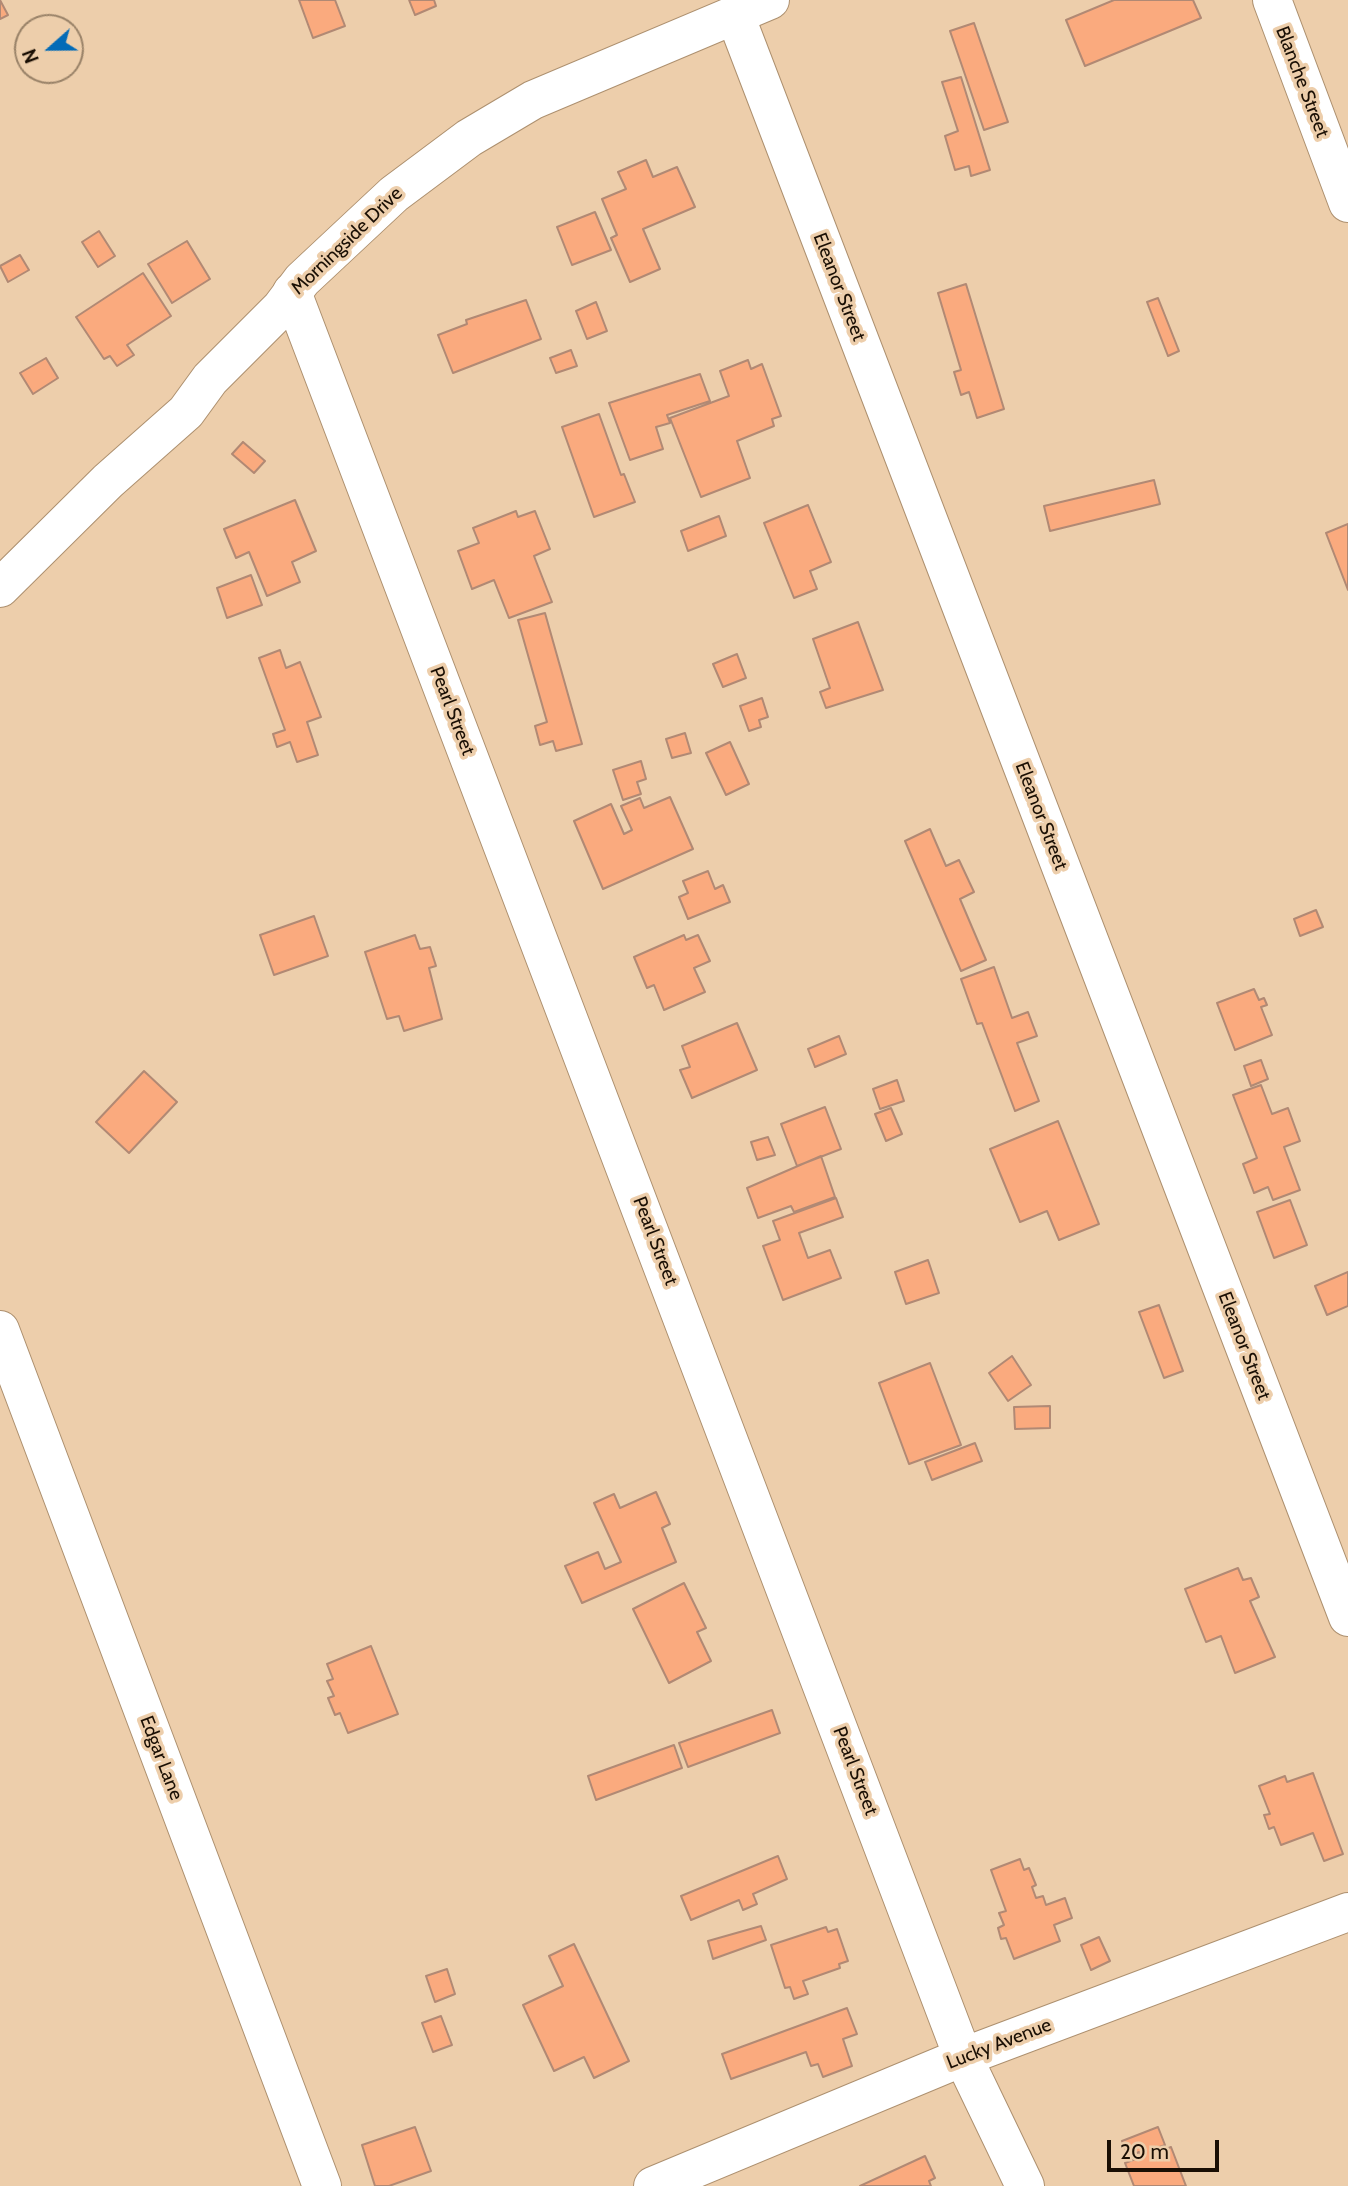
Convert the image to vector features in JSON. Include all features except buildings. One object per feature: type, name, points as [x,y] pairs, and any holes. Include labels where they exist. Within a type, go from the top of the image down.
[{"type":"street","name":"Morningside Drive","points":[[0,587],[108,481],[186,412],[210,379],[281,308],[302,280],[394,194],[470,138],[533,100],[770,0]]},
{"type":"street","name":"Blanche Street","points":[[1272,0],[1348,203]]},
{"type":"street","name":"Eleanor Street","points":[[735,15],[1348,1617]]},
{"type":"street","name":"Pearl Street","points":[[292,292],[963,2057],[1025,2186]]},
{"type":"street","name":"Edgar Lane","points":[[0,1330],[322,2186]]},
{"type":"street","name":"Lucky Avenue","points":[[653,2186],[963,2057],[1348,1912]]}]
